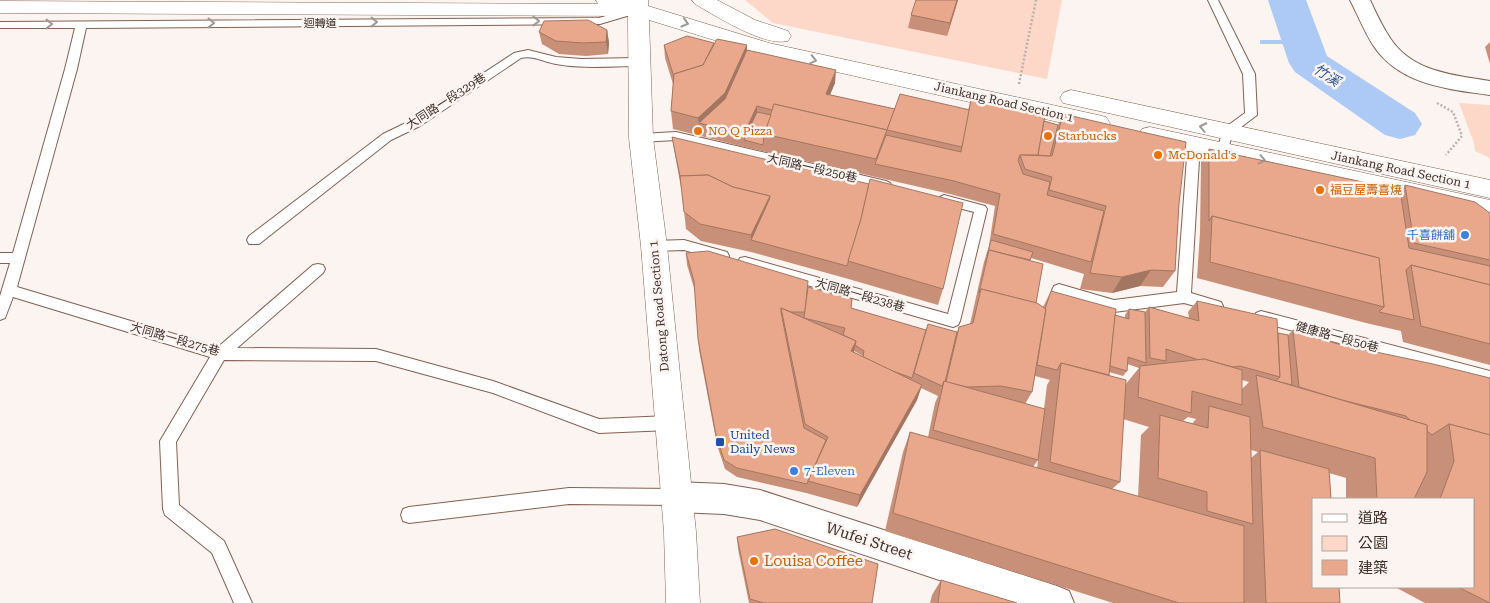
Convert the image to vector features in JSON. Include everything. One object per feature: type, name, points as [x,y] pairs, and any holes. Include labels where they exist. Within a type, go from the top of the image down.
[{"type":"street","name":"Jiankang Road Section 1","points":[[606,0],[638,5],[766,49],[1225,142],[1490,189]]},
{"type":"street","name":"Jiankang Road Section 1","points":[[702,0],[748,25],[773,34],[1019,87],[1490,210]]},
{"type":"street","points":[[734,0],[773,34]]},
{"type":"street","points":[[1360,0],[1382,43],[1405,66],[1436,80],[1490,88]]},
{"type":"street","points":[[0,8],[638,5]]},
{"type":"street","name":"Datong Road Section 1","points":[[638,5],[641,138],[654,246],[677,497],[682,603]]},
{"type":"street","name":"Wufei Street","points":[[677,497],[724,499],[760,504],[1057,603]]},
{"type":"lane","points":[[1184,297],[1193,158],[1225,142],[1251,115],[1249,74],[1213,0]]},
{"type":"lane","name":"迴轉道","points":[[0,24],[600,21],[638,5]]},
{"type":"lane","points":[[0,314],[19,258],[71,69],[78,33],[82,24]]},
{"type":"lane","name":"大同路一段329巷","points":[[254,240],[387,137],[416,123],[518,55],[537,54],[556,61],[582,63],[639,62]]},
{"type":"lane","name":"大同路一段250巷","points":[[641,138],[676,136],[896,188]]},
{"type":"lane","name":"大同路一段238巷","points":[[654,246],[684,245],[954,321],[981,209],[934,198]]},
{"type":"lane","points":[[0,258],[19,258]]},
{"type":"lane","points":[[243,603],[218,547],[171,509],[168,441],[220,354],[318,269]]},
{"type":"lane","name":"大同路一段275巷","points":[[9,290],[220,354],[376,355],[492,387],[599,426],[669,423]]},
{"type":"lane","points":[[1059,290],[1114,306],[1184,297],[1232,310]]},
{"type":"lane","name":"健康路一段50巷","points":[[1251,315],[1490,377]]},
{"type":"lane","points":[[409,516],[568,496],[677,497]]},
{"type":"path","points":[[1019,87],[1036,0]]},
{"type":"green space","points":[[745,0],[1062,0],[1047,79],[773,23]]},
{"type":"green space","points":[[1459,103],[1490,105],[1490,158],[1475,151],[1474,143]]},
{"type":"building","points":[[916,0],[957,0],[950,23],[911,15]]},
{"type":"building","points":[[588,20],[607,30],[606,42],[556,41],[539,32],[544,21]]},
{"type":"building","points":[[687,36],[714,43],[703,65],[674,74],[674,77],[664,45]]},
{"type":"building","points":[[717,39],[747,45],[725,93],[698,118],[671,111],[674,74],[703,65]]},
{"type":"building","points":[[747,50],[836,70],[826,94],[895,109],[887,130],[774,104],[772,110],[757,106],[744,134],[699,123],[725,99]]},
{"type":"building","points":[[900,94],[970,110],[962,147],[887,130]]},
{"type":"building","points":[[971,100],[1045,115],[1038,155],[1020,155],[1018,160],[1023,174],[1050,182],[1047,195],[1104,211],[1091,262],[993,234],[1000,194],[954,181],[875,164],[886,135],[961,152]]},
{"type":"building","points":[[774,104],[887,130],[876,159],[764,134]]},
{"type":"building","points":[[757,112],[771,115],[764,134],[763,145],[744,140]]},
{"type":"building","points":[[1063,114],[1186,142],[1179,204],[1175,271],[1151,270],[1122,277],[1090,273],[1106,206],[1049,190],[1052,177],[1025,169],[1020,155],[1052,156]]},
{"type":"building","points":[[1044,121],[1058,125],[1050,156],[1038,155]]},
{"type":"building","points":[[672,137],[869,184],[847,266],[751,240],[770,196],[733,187],[708,175],[680,176],[681,181]]},
{"type":"building","points":[[1209,149],[1400,190],[1409,248],[1490,266],[1490,285],[1411,265],[1406,270],[1414,320],[1379,312],[1384,307],[1379,258],[1212,216],[1209,221]]},
{"type":"building","points":[[708,175],[733,187],[770,196],[751,235],[700,224],[684,212],[680,176]]},
{"type":"building","points":[[870,179],[963,203],[943,289],[848,261],[861,219]]},
{"type":"building","points":[[1405,185],[1475,202],[1490,213],[1490,260],[1414,243]]},
{"type":"building","points":[[1212,216],[1379,258],[1384,307],[1210,262]]},
{"type":"building","points":[[991,240],[1033,252],[1030,260],[989,250],[987,256]]},
{"type":"building","points":[[989,250],[1043,264],[1036,303],[981,289],[979,293]]},
{"type":"building","points":[[708,251],[808,281],[805,312],[791,312],[781,308],[804,428],[826,440],[807,484],[737,468],[724,460],[716,435],[698,339],[694,281],[686,253]]},
{"type":"building","points":[[1411,265],[1490,285],[1490,344],[1421,326]]},
{"type":"building","points":[[808,287],[852,299],[851,308],[926,330],[912,378],[863,357],[864,351],[855,345],[856,341],[843,335],[845,328],[804,318]]},
{"type":"building","points":[[981,289],[1037,303],[1046,309],[1032,392],[1001,386],[967,387],[946,382],[959,327],[973,323]]},
{"type":"building","points":[[1051,291],[1116,309],[1109,375],[1061,363],[1057,370],[1037,365],[1045,309]]},
{"type":"building","points":[[1197,301],[1277,319],[1280,377],[1240,366],[1233,367],[1204,359],[1199,360],[1166,349],[1166,361],[1150,358],[1149,307],[1199,321]]},
{"type":"building","points":[[781,308],[856,341],[851,351],[922,385],[860,495],[808,481],[828,437],[805,424]]},
{"type":"building","points":[[1129,309],[1145,312],[1146,363],[1128,357],[1127,371],[1110,366],[1115,315],[1129,319]]},
{"type":"building","points":[[928,324],[957,332],[945,382],[942,386],[914,373]]},
{"type":"building","points":[[1293,330],[1338,344],[1490,378],[1490,435],[1449,424],[1432,435],[1427,431],[1427,425],[1410,420],[1406,416],[1299,387]]},
{"type":"building","points":[[1278,333],[1288,335],[1292,385],[1276,381],[1280,377]]},
{"type":"building","points":[[1204,359],[1242,370],[1242,405],[1192,391],[1191,413],[1138,397],[1140,366]]},
{"type":"building","points":[[1061,363],[1126,380],[1120,482],[1050,462]]},
{"type":"building","points":[[1256,375],[1427,425],[1427,472],[1414,498],[1377,498],[1375,458],[1263,427]]},
{"type":"building","points":[[944,381],[1045,409],[1038,460],[933,430]]},
{"type":"building","points":[[1209,406],[1250,417],[1253,524],[1207,511],[1207,492],[1158,478],[1160,415],[1208,428]]},
{"type":"building","points":[[1449,424],[1490,435],[1490,603],[1460,588],[1475,588],[1475,498],[1440,498],[1454,461]]},
{"type":"building","points":[[910,432],[1244,526],[1244,603],[1179,603],[893,513]]},
{"type":"building","points":[[1260,450],[1329,469],[1331,498],[1312,498],[1312,588],[1339,588],[1340,603],[1266,603]]},
{"type":"building","points":[[775,529],[878,564],[872,603],[764,603],[750,599],[737,537]]},
{"type":"building","points":[[941,580],[1017,603],[938,603]]},
{"type":"waterway","name":"竹溪","points":[[1287,0],[1309,63],[1400,124]]},
{"type":"waterway","points":[[1262,42],[1302,42]]},
{"type":"place","name":"NO Q Pizza","points":[[698,131]]},
{"type":"place","name":"Starbucks","points":[[1048,136]]},
{"type":"place","name":"McDonald's","points":[[1158,155]]},
{"type":"place","name":"福豆屋壽喜燒","points":[[1320,190]]},
{"type":"place","name":"千喜餅舖","points":[[1465,235]]},
{"type":"place","name":"United Daily News","points":[[720,442]]},
{"type":"place","name":"7-Eleven","points":[[794,471]]},
{"type":"place","name":"Louisa Coffee","points":[[754,561]]}]
